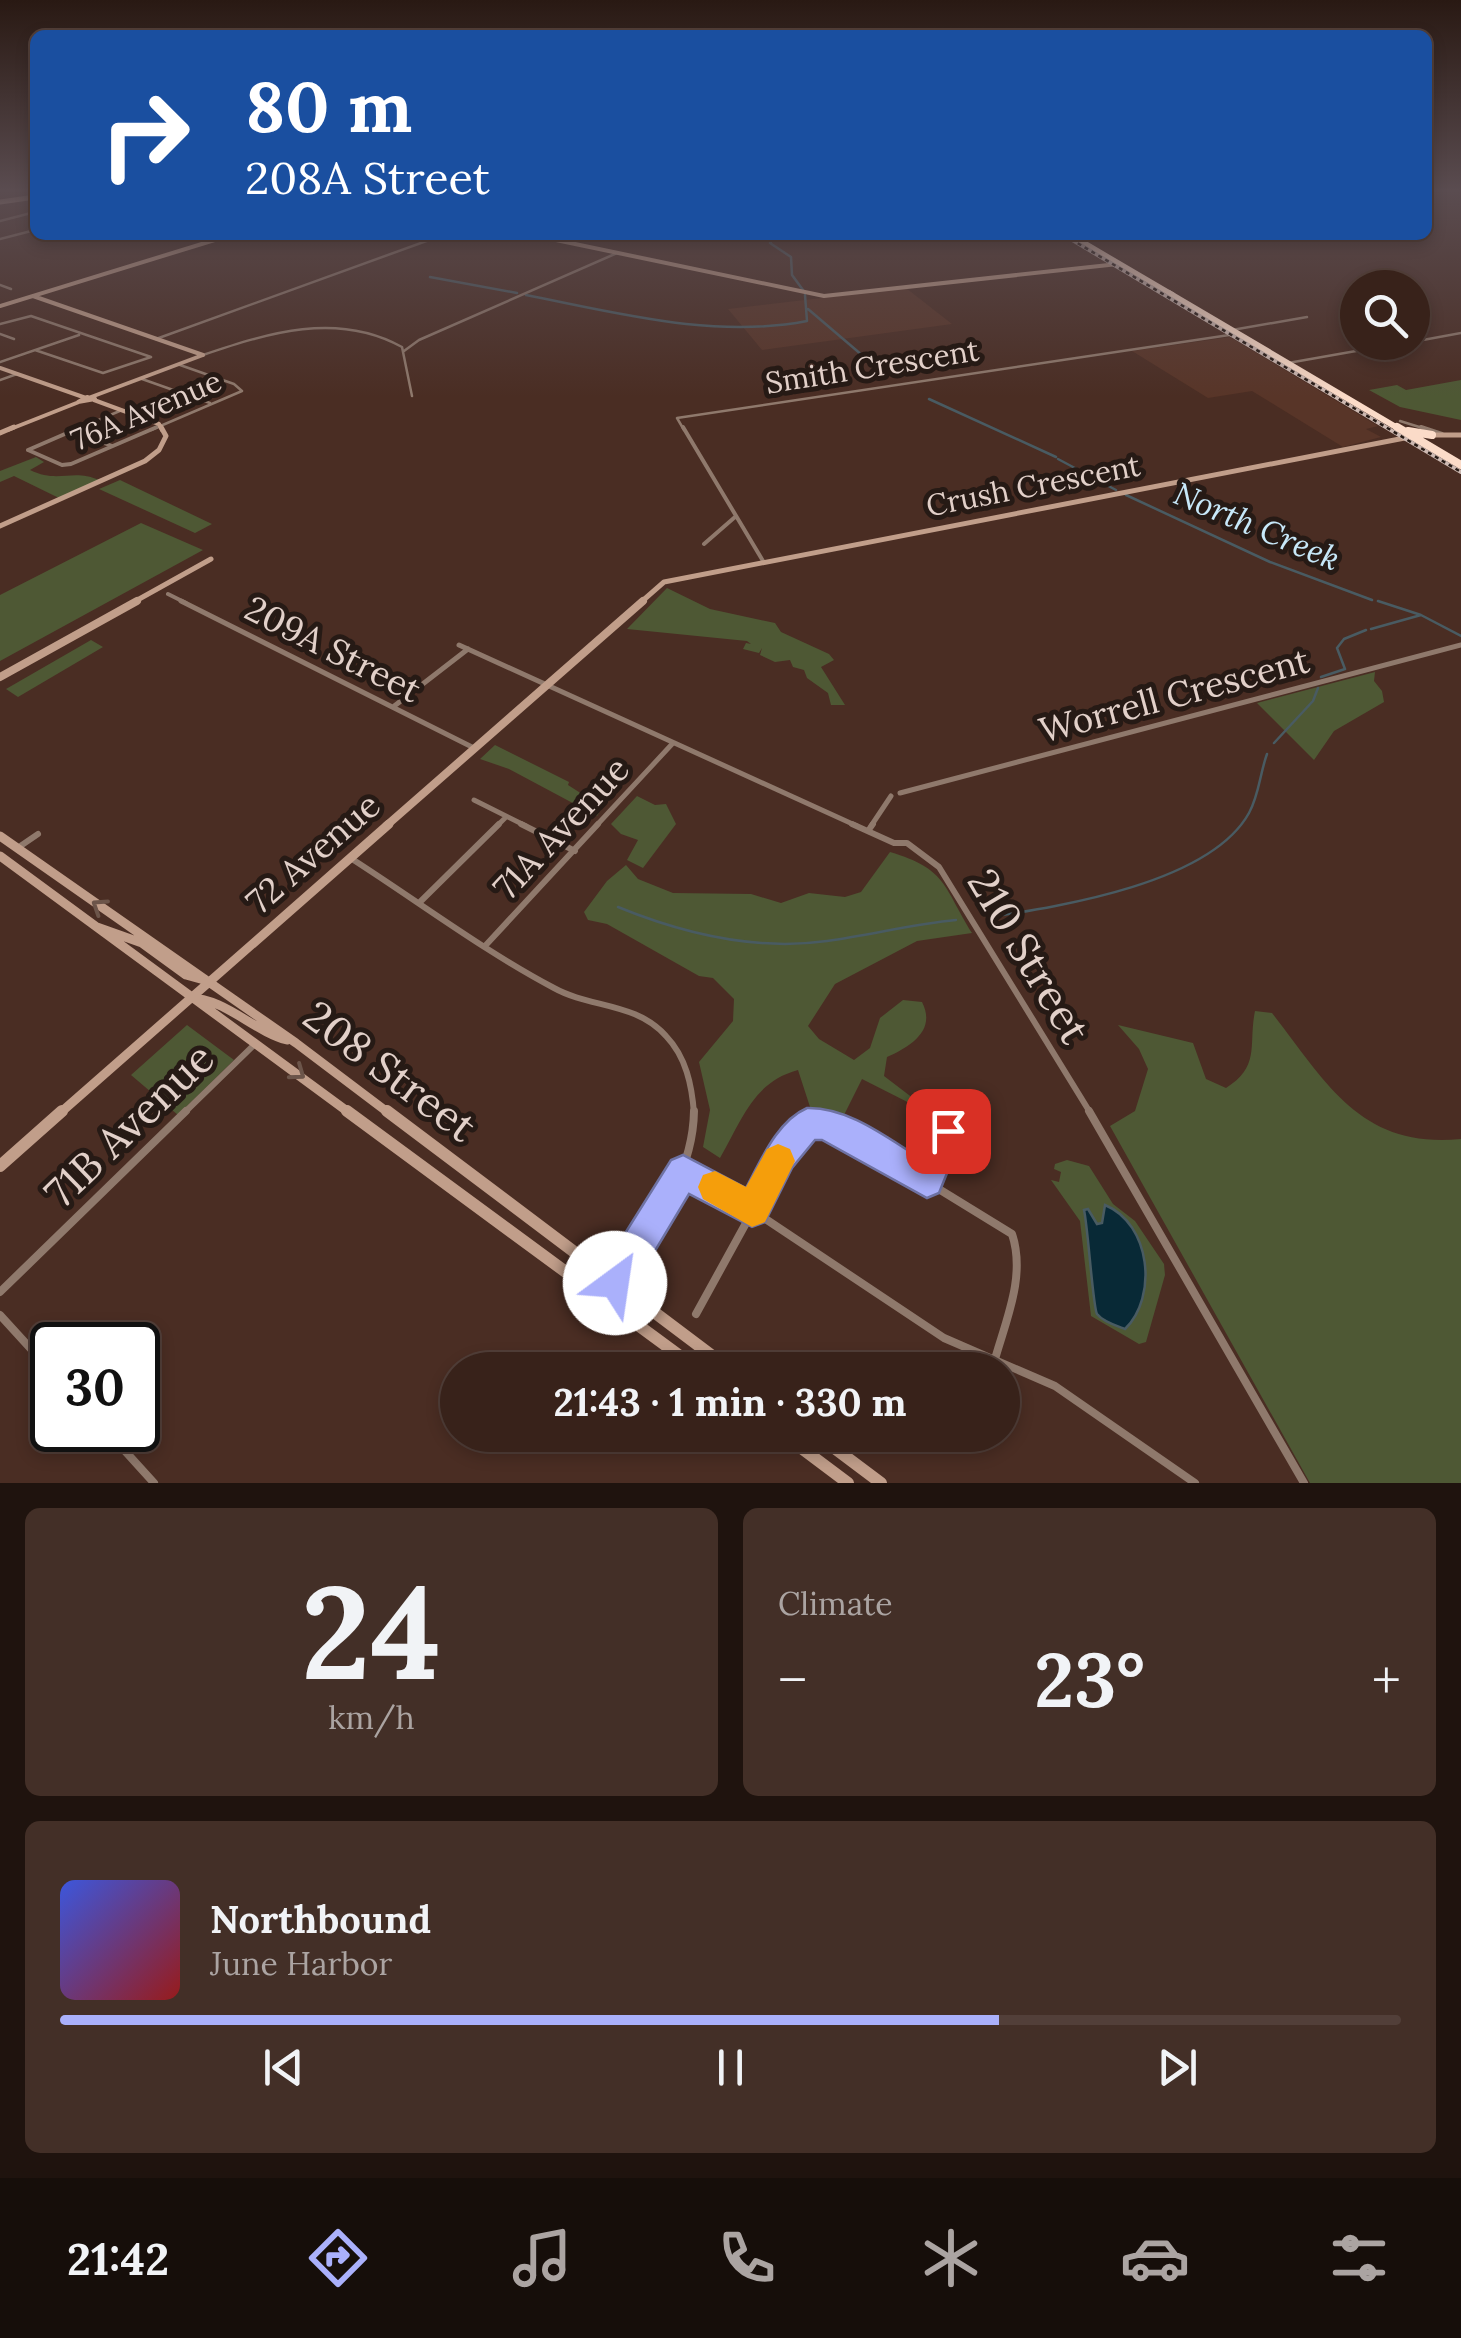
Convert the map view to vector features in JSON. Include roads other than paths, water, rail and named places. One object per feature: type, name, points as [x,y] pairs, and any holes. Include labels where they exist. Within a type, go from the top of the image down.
[{"type":"highway","points":[[1111,259],[1118,263]]},
{"type":"highway","points":[[1112,259],[1398,423],[1432,434]]},
{"type":"highway","points":[[1398,423],[1412,436],[1461,465]]},
{"type":"highway","points":[[1398,423],[1398,438]]},
{"type":"main road","points":[[0,306],[153,259]]},
{"type":"main road","points":[[647,259],[824,296],[1118,263]]},
{"type":"main road","points":[[1076,266],[1118,263]]},
{"type":"main road","points":[[33,296],[203,355]]},
{"type":"main road","points":[[0,433],[203,355]]},
{"type":"main road","points":[[0,365],[85,400],[123,410],[160,425],[166,432],[164,441],[150,458],[0,526]]},
{"type":"main road","name":"Crush Crescent","points":[[664,582],[1398,438],[1461,435]]},
{"type":"main road","points":[[0,674],[208,558]]},
{"type":"main road","name":"72 Avenue","points":[[0,1166],[664,582]]},
{"type":"main road","name":"208 Street","points":[[0,836],[296,1043],[707,1352]]},
{"type":"main road","name":"208 Street","points":[[0,856],[675,1352]]},
{"type":"main road","points":[[92,926],[142,942],[186,975],[208,981]]},
{"type":"main road","points":[[189,998],[206,998],[260,1033],[296,1043]]},
{"type":"main road","points":[[807,1452],[848,1483]]},
{"type":"main road","points":[[840,1452],[881,1483]]},
{"type":"street","points":[[156,339],[376,259]]},
{"type":"street","points":[[404,351],[419,340],[603,259]]},
{"type":"street","points":[[0,286],[11,289]]},
{"type":"street","points":[[0,324],[31,316],[150,357],[108,373],[35,350]]},
{"type":"street","name":"Smith Crescent","points":[[763,561],[677,418],[1235,332],[1307,317]]},
{"type":"street","points":[[203,355],[276,328],[298,325],[318,325],[392,341],[419,340]]},
{"type":"street","points":[[0,334],[14,339]]},
{"type":"street","points":[[0,365],[82,334]]},
{"type":"street","points":[[1430,339],[1461,334]]},
{"type":"street","points":[[392,341],[404,351],[412,396]]},
{"type":"street","points":[[1288,362],[1340,353]]},
{"type":"street","name":"76A Avenue","points":[[72,431],[28,450],[66,465],[242,391],[234,384],[180,365]]},
{"type":"street","points":[[0,380],[16,374]]},
{"type":"street","points":[[142,379],[212,404]]},
{"type":"street","points":[[72,431],[123,410]]},
{"type":"street","points":[[1398,423],[1442,434]]},
{"type":"street","points":[[72,431],[112,446]]},
{"type":"street","points":[[704,544],[735,517]]},
{"type":"street","name":"209A Street","points":[[168,594],[474,748]]},
{"type":"street","name":"210 Street","points":[[459,645],[868,832],[894,843],[907,843],[943,871],[1085,1104],[1304,1483]]},
{"type":"street","name":"Worrell Crescent","points":[[900,793],[1461,645]]},
{"type":"street","points":[[394,707],[468,649]]},
{"type":"street","name":"71A Avenue","points":[[484,947],[673,743]]},
{"type":"street","points":[[868,832],[891,796]]},
{"type":"street","points":[[474,800],[575,852]]},
{"type":"street","points":[[420,902],[505,818]]},
{"type":"street","points":[[16,849],[38,834]]},
{"type":"street","points":[[350,858],[484,947],[572,998],[631,1010],[653,1023],[686,1066],[694,1124],[683,1172],[605,1300]]},
{"type":"street","name":"71B Avenue","points":[[0,1292],[256,1043]]},
{"type":"street","points":[[696,1314],[780,1157],[807,1124],[822,1124],[846,1132],[1004,1227],[1014,1239],[1018,1248],[1013,1290],[996,1352]]},
{"type":"street","points":[[927,1181],[948,1131]]},
{"type":"street","points":[[683,1172],[752,1210],[969,1352]]},
{"type":"street","points":[[0,1314],[30,1347]]},
{"type":"street","points":[[1020,1374],[1055,1386],[1195,1483]]},
{"type":"street","points":[[126,1452],[154,1483]]},
{"type":"water","points":[[1105,1205],[1132,1228],[1145,1262],[1142,1299],[1125,1329],[1103,1319],[1095,1309],[1084,1210],[1088,1209],[1097,1224],[1102,1223]]},
{"type":"waterway","points":[[791,259],[792,275],[803,290]]},
{"type":"waterway","points":[[430,277],[517,293]]},
{"type":"waterway","points":[[526,295],[666,322],[737,327],[807,321],[805,295]]},
{"type":"waterway","name":"North Creek","points":[[808,309],[883,373]]},
{"type":"waterway","name":"North Creek","points":[[929,399],[1056,457]]},
{"type":"waterway","name":"North Creek","points":[[1058,459],[1116,490]]},
{"type":"waterway","name":"North Creek","points":[[1126,495],[1270,562],[1372,600]]},
{"type":"waterway","name":"North Creek","points":[[1378,601],[1421,615]]},
{"type":"waterway","points":[[1371,629],[1421,615]]},
{"type":"waterway","name":"North Creek","points":[[1421,615],[1461,636]]},
{"type":"waterway","points":[[1321,677],[1345,669],[1337,648],[1344,639],[1366,630]]},
{"type":"waterway","points":[[1274,743],[1313,701],[1318,688]]},
{"type":"waterway","points":[[990,917],[1132,887],[1202,857],[1230,837],[1249,813],[1267,754]]},
{"type":"waterway","points":[[618,907],[694,932],[774,944],[827,941],[956,920]]},
{"type":"railway","points":[[1105,259],[1461,472]]}]
